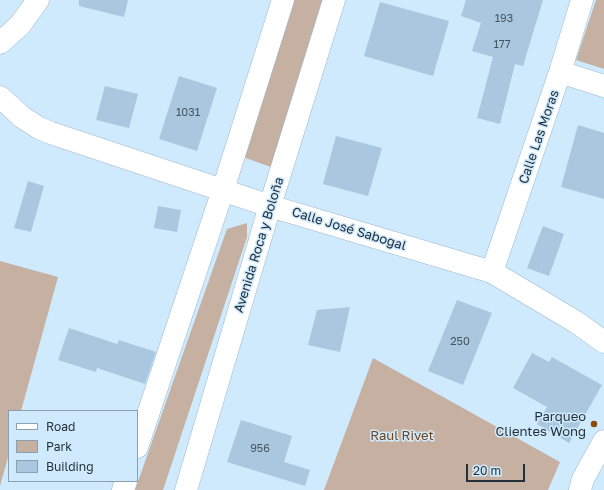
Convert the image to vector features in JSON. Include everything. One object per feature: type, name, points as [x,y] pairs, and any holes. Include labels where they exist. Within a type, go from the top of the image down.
[{"type":"street","points":[[0,43],[20,25],[38,0]]},
{"type":"street","points":[[138,444],[223,190],[283,0]]},
{"type":"street","name":"Avenida Roca y Boloña","points":[[186,490],[270,206],[334,0]]},
{"type":"street","name":"Calle Las Moras","points":[[492,272],[560,72],[582,0]]},
{"type":"street","points":[[560,72],[604,86]]},
{"type":"street","name":"Calle José Sabogal","points":[[0,97],[22,117],[39,128],[270,206],[492,272],[576,322],[604,342]]},
{"type":"street","points":[[580,490],[583,479],[604,441]]},
{"type":"green space","points":[[290,0],[323,0],[271,167],[240,156]]},
{"type":"green space","points":[[596,0],[604,0],[604,69],[576,60]]},
{"type":"green space","points":[[247,223],[247,237],[163,490],[135,490],[138,482],[227,229]]},
{"type":"green space","points":[[0,261],[58,277],[21,410],[8,410],[8,458],[0,486]]},
{"type":"green space","name":"Raul Rivet","points":[[373,358],[560,462],[548,490],[324,490]]},
{"type":"building","points":[[79,0],[128,0],[124,17],[79,6]]},
{"type":"building","points":[[466,0],[543,0],[523,66],[515,64],[500,124],[477,118],[493,57],[472,51],[481,23],[461,16]]},
{"type":"building","points":[[380,2],[449,21],[433,76],[364,56]]},
{"type":"building","points":[[179,76],[217,88],[197,151],[159,139]]},
{"type":"building","points":[[105,86],[138,94],[129,128],[96,120]]},
{"type":"building","points":[[578,125],[604,133],[604,199],[561,187]]},
{"type":"building","points":[[336,136],[382,148],[368,196],[323,184]]},
{"type":"building","points":[[28,181],[44,186],[31,232],[14,228]]},
{"type":"building","points":[[158,206],[181,210],[177,232],[154,228]]},
{"type":"building","points":[[543,226],[564,234],[549,276],[527,268]]},
{"type":"building","points":[[457,300],[492,313],[463,385],[428,371]]},
{"type":"building","points":[[350,307],[340,352],[308,345],[317,310]]},
{"type":"building","points":[[69,328],[117,344],[119,340],[156,352],[145,384],[97,368],[96,372],[58,360]]},
{"type":"building","points":[[532,353],[549,362],[552,357],[602,385],[569,443],[537,424],[547,407],[513,388]]},
{"type":"building","points":[[241,420],[292,436],[284,462],[310,470],[305,486],[227,462]]},
{"type":"place","name":"Parqueo Clientes Wong","points":[[594,424]]}]
